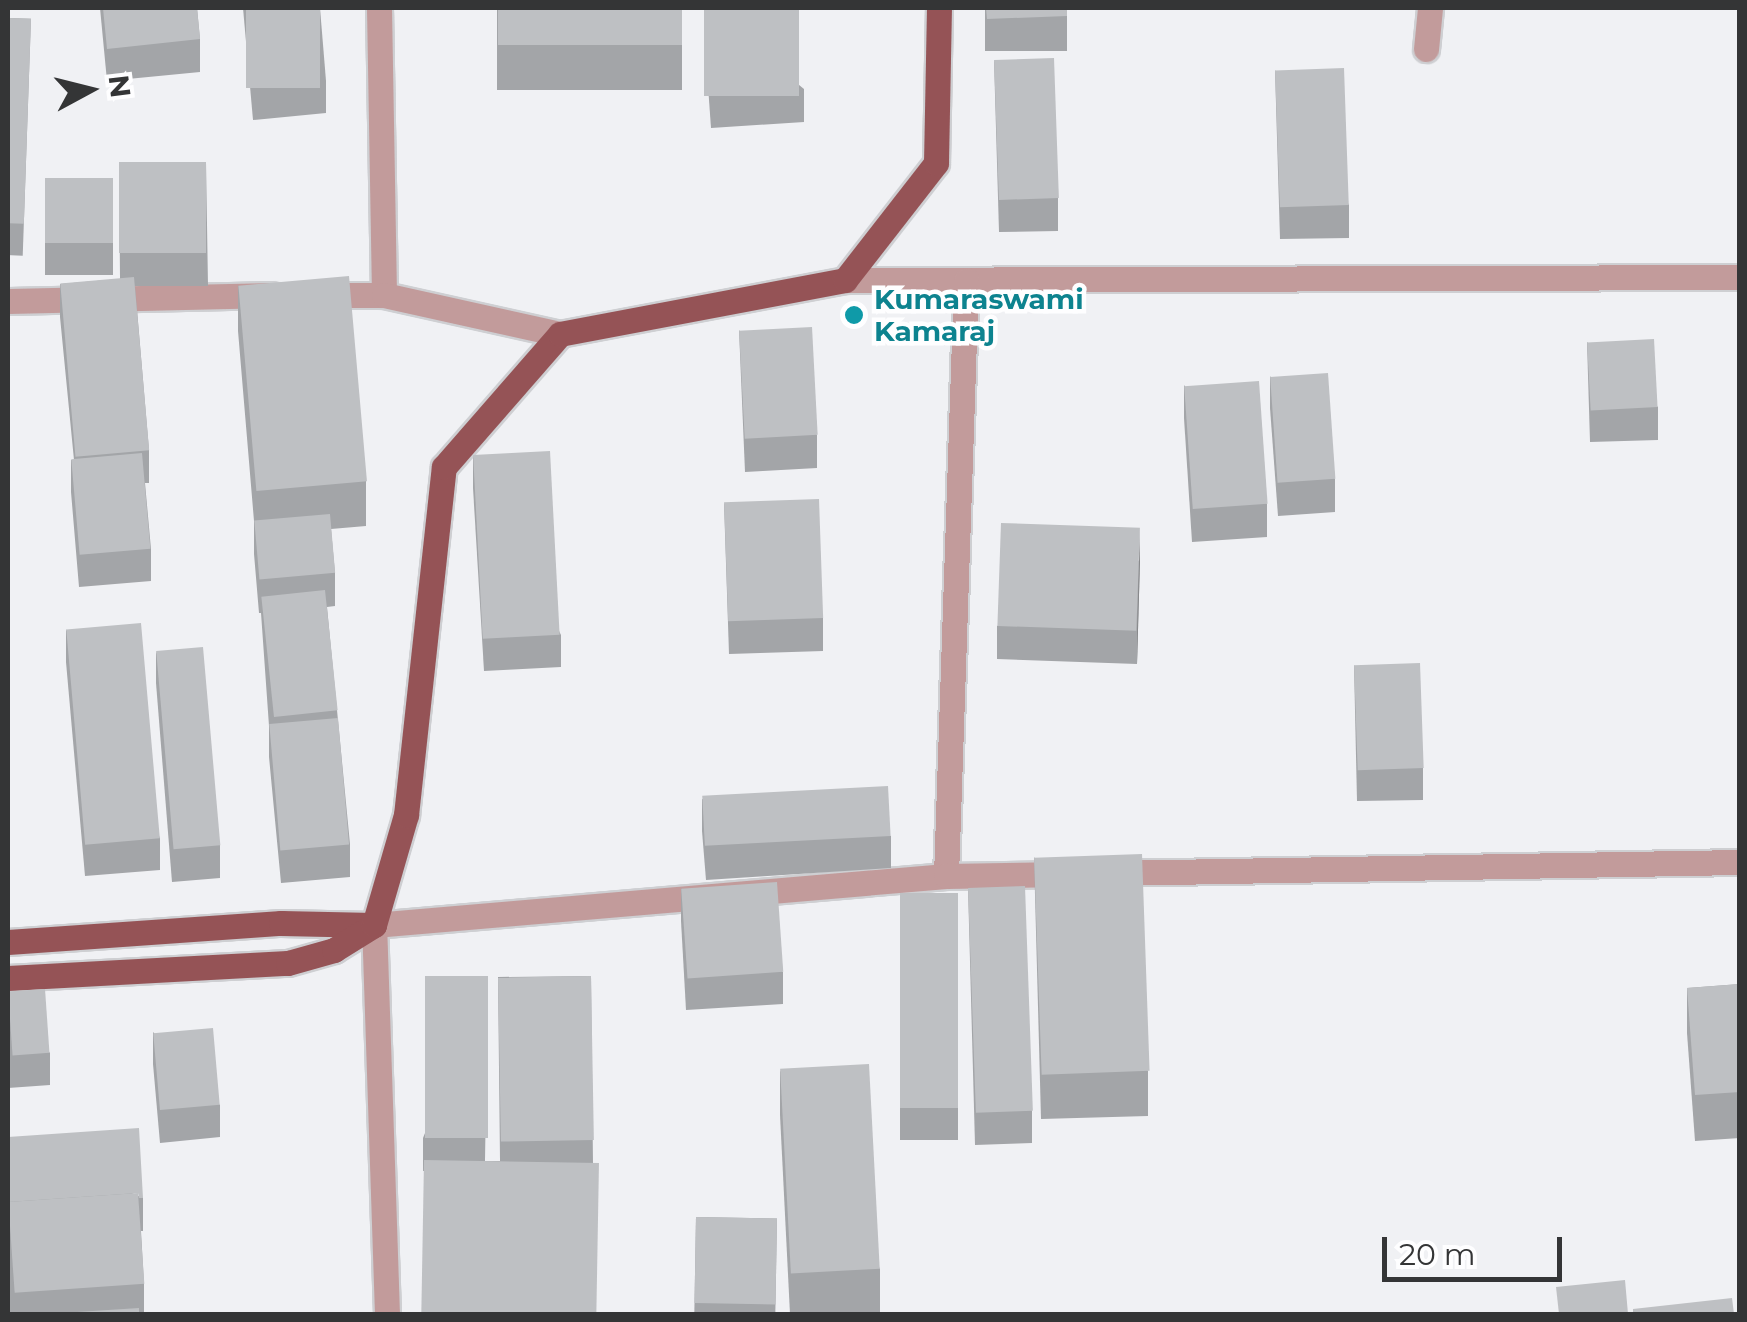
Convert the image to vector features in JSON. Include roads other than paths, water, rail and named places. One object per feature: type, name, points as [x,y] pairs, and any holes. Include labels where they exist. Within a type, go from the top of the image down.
[{"type":"main road","points":[[8,978],[288,963],[334,950],[374,925],[406,815],[444,467],[560,334],[845,280],[936,163],[938,8]]},
{"type":"main road","points":[[8,942],[281,924],[374,925]]},
{"type":"street","points":[[379,8],[384,295]]},
{"type":"street","points":[[1426,48],[1430,8]]},
{"type":"street","points":[[845,280],[1740,277]]},
{"type":"street","points":[[946,876],[966,280]]},
{"type":"street","points":[[8,301],[384,295],[560,334]]},
{"type":"street","points":[[388,1314],[374,925],[946,876],[1740,862]]},
{"type":"place","name":"Kumaraswami Kamaraj","points":[[854,315]]}]
